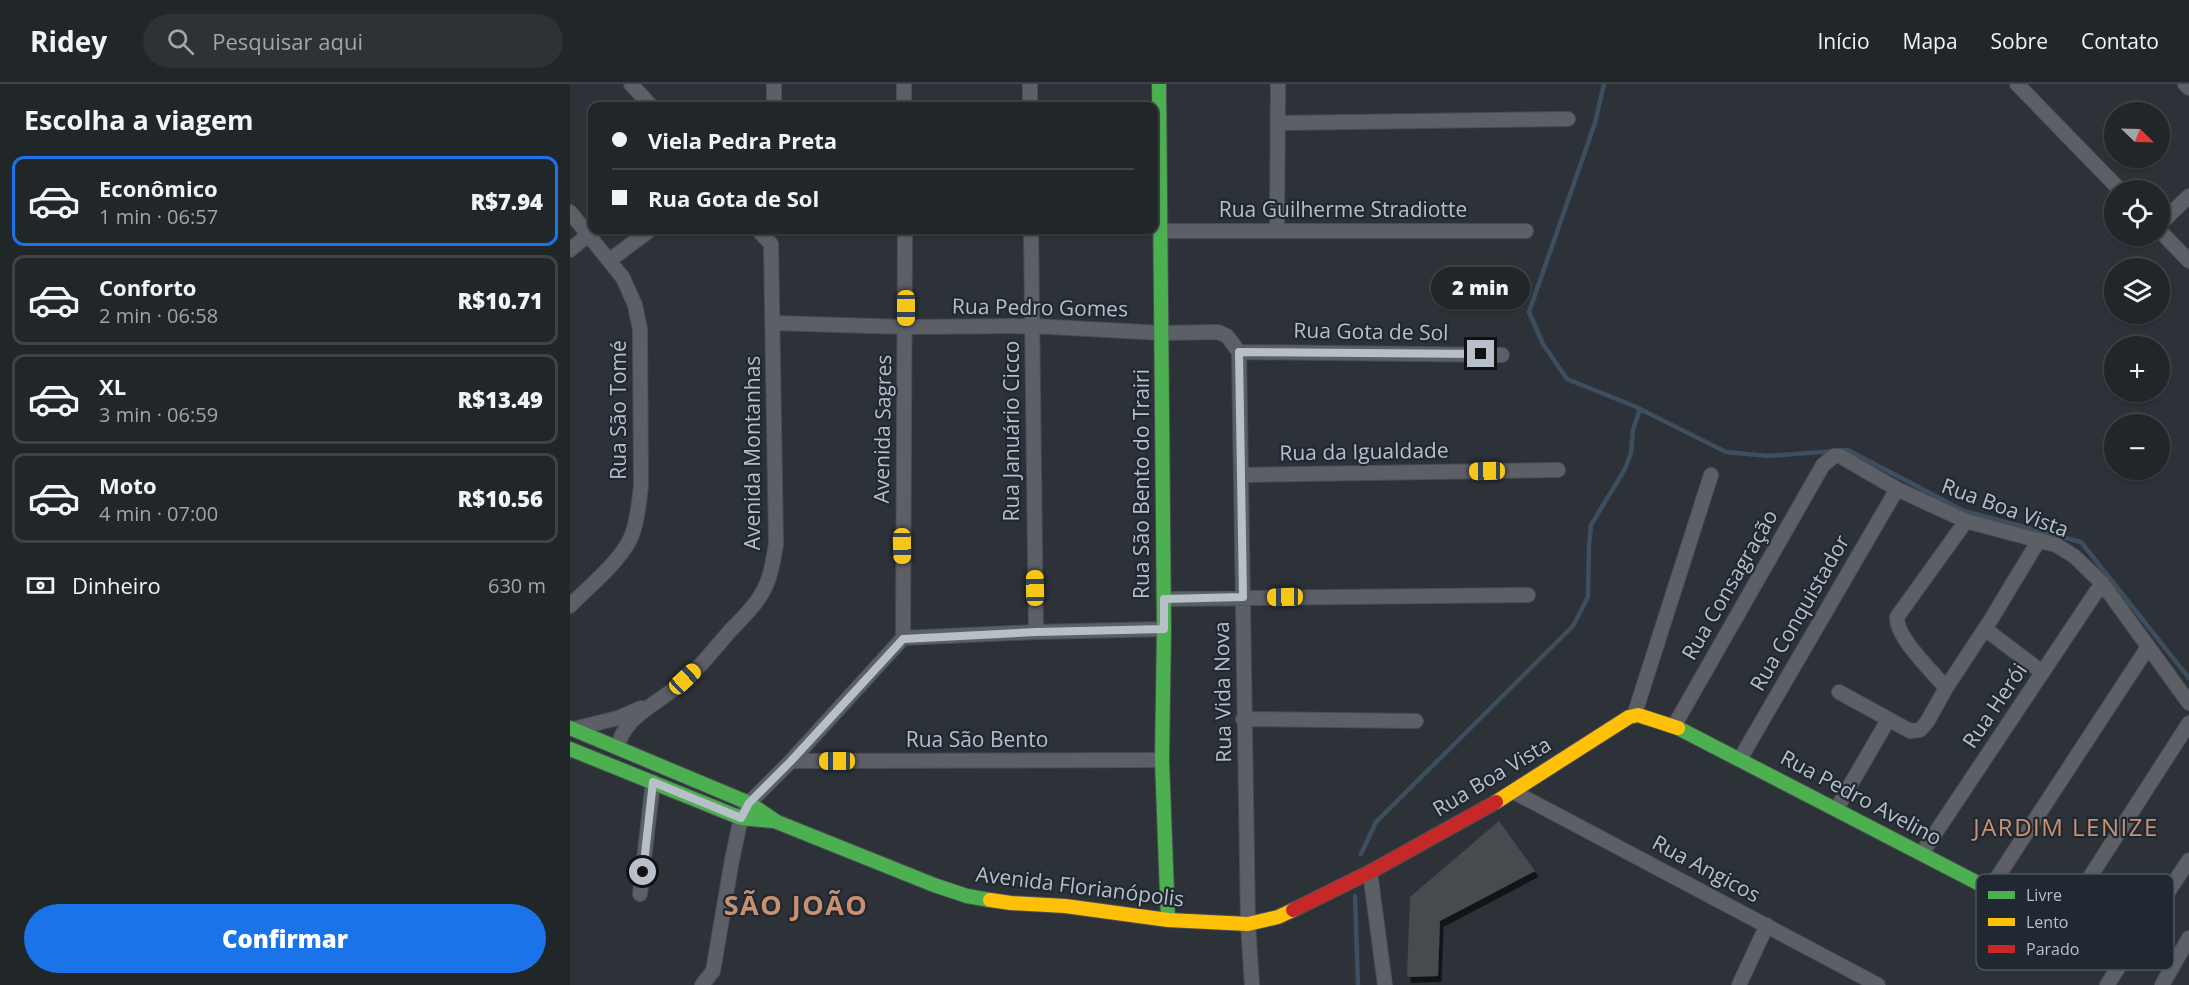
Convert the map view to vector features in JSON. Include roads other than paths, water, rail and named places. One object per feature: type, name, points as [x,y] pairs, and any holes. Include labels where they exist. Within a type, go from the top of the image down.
[{"type":"street","points":[[632,84],[648,102]]},
{"type":"street","points":[[774,84],[774,102]]},
{"type":"street","points":[[904,84],[904,102]]},
{"type":"street","points":[[1030,84],[1030,102]]},
{"type":"street","name":"Rua São Bento do Trairi","points":[[1159,84],[1164,599],[1162,760],[1168,920]]},
{"type":"street","points":[[1277,230],[1278,84]]},
{"type":"street","points":[[2017,84],[2110,180]]},
{"type":"street","points":[[2185,84],[2189,88]]},
{"type":"street","points":[[1278,123],[1568,119]]},
{"type":"street","points":[[2170,214],[2189,196]]},
{"type":"street","name":"Rua São Tomé","points":[[570,212],[623,278],[636,305],[640,329],[641,486],[633,534],[623,550],[570,606]]},
{"type":"street","name":"Rua Guilherme Stradiotte","points":[[1161,231],[1526,231]]},
{"type":"street","points":[[570,250],[588,234]]},
{"type":"street","points":[[610,260],[645,234]]},
{"type":"street","points":[[762,234],[771,244]]},
{"type":"street","name":"Avenida Montanhas","points":[[571,728],[618,718],[651,704],[674,689],[696,669],[752,607],[762,593],[772,570],[777,544],[771,234]]},
{"type":"street","name":"Avenida Sagres","points":[[903,639],[905,234]]},
{"type":"street","name":"Rua Januário Cicco","points":[[1031,234],[1036,632]]},
{"type":"street","points":[[2170,241],[2189,261]]},
{"type":"street","name":"Rua Pedro Gomes","points":[[774,323],[906,327],[1033,326],[1223,334],[1239,352]]},
{"type":"street","name":"Rua Gota de Sol","points":[[1239,352],[1502,355]]},
{"type":"street","name":"Rua Vida Nova","points":[[1239,352],[1243,719],[1248,924],[1252,985]]},
{"type":"street","name":"Rua Boa Vista","points":[[1823,465],[1834,456],[1840,456],[1896,489],[1966,521],[2056,545],[2074,556],[2102,583],[2189,703]]},
{"type":"street","name":"Rua Consagração","points":[[1674,726],[1823,465]]},
{"type":"street","name":"Rua da Igualdade","points":[[1242,475],[1558,470]]},
{"type":"street","points":[[1674,726],[1634,716],[1711,475]]},
{"type":"street","name":"Rua Conquistador","points":[[1740,759],[1896,489]]},
{"type":"street","points":[[1946,688],[1905,639],[1898,628],[1897,617],[1966,521]]},
{"type":"street","points":[[1839,693],[1910,731],[1920,730],[2039,540]]},
{"type":"street","name":"Rua Herói","points":[[1922,853],[2102,583]]},
{"type":"street","points":[[1164,599],[1528,595]]},
{"type":"street","points":[[702,985],[713,971],[741,818],[749,803],[791,761],[903,639],[1036,632],[1164,629]]},
{"type":"street","points":[[1985,629],[2042,672]]},
{"type":"street","points":[[1999,874],[2148,647]]},
{"type":"street","name":"Avenida Montanhas","points":[[618,748],[628,726],[651,704]]},
{"type":"street","name":"Rua Boa Vista","points":[[1370,872],[1514,792],[1611,727],[1634,716]]},
{"type":"street","points":[[1243,719],[1416,721]]},
{"type":"street","points":[[1837,808],[1888,720]]},
{"type":"street","points":[[2092,874],[2189,723]]},
{"type":"street","name":"Rua Pedro Avelino","points":[[1674,726],[1837,808],[1976,883]]},
{"type":"street","name":"Avenida Florianópolis","points":[[571,728],[749,803],[777,822],[967,896],[1168,920],[1248,924]]},
{"type":"street","name":"Avenida Florianópolis","points":[[570,749],[741,818],[777,822]]},
{"type":"street","name":"Rua São Bento","points":[[791,761],[1162,760]]},
{"type":"street","points":[[640,894],[653,782]]},
{"type":"street","name":"Rua Angicos","points":[[1514,792],[1767,925],[1873,984]]},
{"type":"street","points":[[2174,883],[2189,860]]},
{"type":"street","points":[[1248,924],[1278,917],[1370,872],[1385,985]]},
{"type":"street","points":[[1739,985],[1767,925]]},
{"type":"street","points":[[2174,964],[2189,938]]},
{"type":"street","points":[[2107,985],[2117,970]]},
{"type":"street","points":[[2162,985],[2171,970]]},
{"type":"waterway","points":[[1604,84],[1595,123],[1529,312],[1543,344],[1567,379],[1634,406],[1726,452],[1768,456],[1848,450],[1964,511],[2081,542],[2189,678]]},
{"type":"waterway","points":[[1361,854],[1376,822],[1573,626],[1588,597],[1591,525],[1625,469],[1631,453],[1633,430],[1640,409]]},
{"type":"waterway","points":[[1355,896],[1358,985]]},
{"type":"district","name":"JARDIM LENIZE","points":[[2066,828]]},
{"type":"district","name":"SÃO JOÃO","points":[[796,906]]}]
